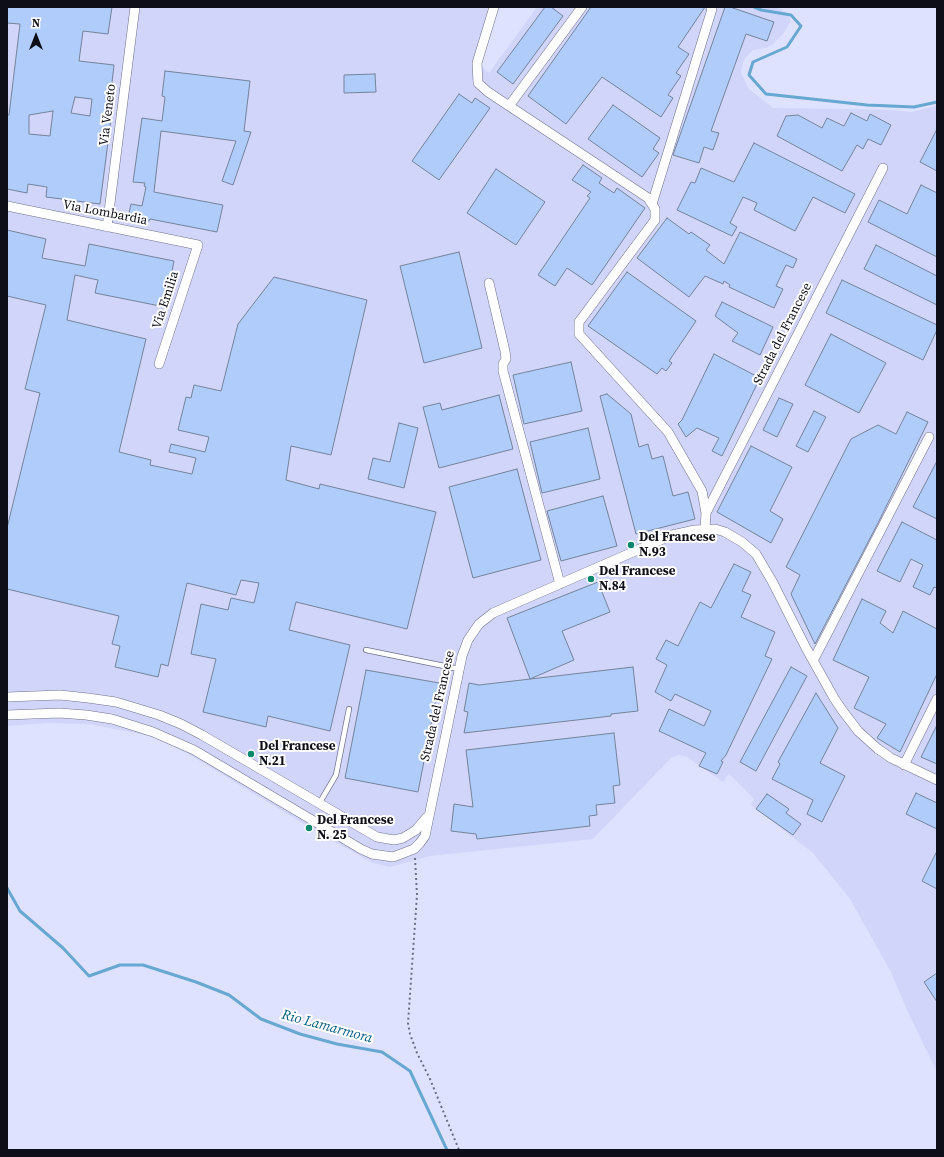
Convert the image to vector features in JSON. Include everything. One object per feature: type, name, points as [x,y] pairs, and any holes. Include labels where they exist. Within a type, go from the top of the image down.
[{"type":"street","name":"Via Veneto","points":[[107,227],[135,7]]},
{"type":"street","points":[[494,7],[477,62],[478,83],[488,92],[648,198],[652,204]]},
{"type":"street","points":[[509,106],[582,7]]},
{"type":"street","name":"Strada del Francese","points":[[705,529],[706,513],[702,492],[668,432],[578,334],[579,322],[655,220],[656,209],[652,204],[712,9],[711,7]]},
{"type":"street","name":"Strada del Francese","points":[[706,513],[883,168]]},
{"type":"street","name":"Via Lombardia","points":[[7,206],[198,245]]},
{"type":"street","name":"Via Emilia","points":[[159,364],[198,245]]},
{"type":"street","points":[[488,283],[505,351],[506,358],[503,364],[503,371],[560,584]]},
{"type":"street","points":[[813,661],[930,437]]},
{"type":"street","name":"Strada del Francese","points":[[414,849],[424,836],[462,656],[473,631],[485,618],[493,613],[672,535],[690,530],[715,529],[734,537],[756,554],[772,581],[813,661],[834,698],[854,726],[878,749],[904,765],[937,780]]},
{"type":"street","name":"Strada del Francese","points":[[7,697],[60,695],[82,697],[116,702],[172,720],[202,735],[377,837],[398,839],[409,835],[416,830],[428,816]]},
{"type":"street","points":[[81,714],[82,697]]},
{"type":"street","points":[[904,765],[937,699]]},
{"type":"street","points":[[7,715],[59,713],[81,714],[112,719],[165,736],[194,750],[372,854],[392,857],[414,849]]},
{"type":"street","points":[[165,736],[172,720]]},
{"type":"street","points":[[304,815],[316,802]]},
{"type":"lane","points":[[366,650],[459,669]]},
{"type":"lane","points":[[316,802],[336,775],[349,709]]},
{"type":"path","points":[[414,849],[417,895],[408,1023],[410,1034],[417,1053],[430,1079],[459,1150]]},
{"type":"shaded area","points":[[7,7],[498,7],[480,65],[489,73],[537,7],[778,8],[786,12],[791,21],[783,34],[773,44],[766,48],[753,50],[744,59],[741,73],[749,89],[773,108],[892,110],[911,112],[937,106],[937,1072],[907,1010],[891,972],[850,899],[813,853],[751,805],[754,799],[729,774],[723,782],[687,757],[679,755],[671,758],[593,839],[430,856],[390,867],[373,863],[322,835],[190,755],[155,737],[89,724],[48,723],[7,726]]},
{"type":"building","points":[[7,7],[112,7],[108,34],[83,31],[79,61],[114,65],[108,118],[111,119],[100,204],[46,197],[47,187],[28,184],[27,193],[7,189],[7,115],[9,115],[20,24],[7,23]],"holes":[[[75,97],[92,99],[90,116],[71,113]],[[53,111],[50,136],[29,134],[29,115]]]},
{"type":"building","points":[[545,7],[551,7],[563,16],[513,84],[497,72]]},
{"type":"building","points":[[591,7],[705,7],[678,47],[689,54],[676,73],[681,76],[668,95],[673,98],[661,117],[602,77],[566,124],[528,96]]},
{"type":"building","points":[[725,7],[730,7],[774,22],[767,41],[746,34],[711,131],[719,133],[713,150],[704,147],[699,163],[673,155]]},
{"type":"building","points":[[165,71],[250,81],[244,131],[251,132],[233,185],[222,181],[236,141],[161,131],[154,192],[223,205],[217,232],[150,219],[149,221],[128,218],[131,204],[142,206],[146,187],[144,186],[145,183],[133,182],[142,118],[162,121],[165,97],[162,96]]},
{"type":"building","points":[[375,74],[376,92],[344,93],[344,75]]},
{"type":"building","points":[[459,94],[472,103],[475,98],[490,108],[439,180],[412,161]]},
{"type":"building","points":[[613,105],[660,138],[653,149],[659,153],[642,177],[588,139]]},
{"type":"building","points":[[851,113],[867,121],[870,114],[891,125],[881,145],[868,139],[863,149],[857,145],[842,171],[777,136],[786,116],[798,115],[822,128],[827,118],[844,126]]},
{"type":"building","points":[[937,129],[937,171],[920,162]]},
{"type":"building","points":[[754,143],[855,194],[845,213],[813,197],[795,231],[754,210],[757,203],[743,197],[730,223],[737,227],[732,236],[677,210],[691,182],[695,183],[701,168],[734,182]]},
{"type":"building","points":[[583,165],[602,178],[599,183],[614,193],[617,188],[645,208],[592,285],[567,268],[555,286],[538,275],[590,198],[587,196],[591,192],[572,180]]},
{"type":"building","points":[[496,169],[545,202],[516,245],[467,213]]},
{"type":"building","points":[[921,185],[937,193],[937,257],[868,222],[879,200],[907,214]]},
{"type":"building","points":[[667,218],[689,234],[691,232],[710,245],[706,250],[724,264],[740,232],[797,259],[793,268],[786,265],[776,286],[783,289],[774,308],[729,287],[730,285],[724,281],[723,284],[705,276],[689,297],[637,258]]},
{"type":"building","points":[[7,230],[46,239],[42,258],[85,266],[89,244],[174,261],[165,307],[95,293],[98,280],[75,275],[67,320],[146,339],[119,452],[151,460],[150,465],[192,474],[196,458],[169,452],[171,444],[205,452],[209,437],[178,430],[186,397],[191,398],[194,385],[221,391],[238,324],[274,277],[367,300],[331,455],[291,446],[286,480],[319,489],[320,484],[436,512],[407,629],[296,602],[289,630],[350,645],[330,731],[268,716],[266,727],[203,712],[216,659],[191,654],[201,604],[228,610],[231,598],[254,603],[259,583],[241,580],[236,595],[187,583],[168,666],[161,664],[158,677],[115,667],[120,646],[112,644],[119,616],[7,589],[7,528],[40,393],[25,389],[46,305],[7,296]]},
{"type":"building","points":[[876,245],[937,276],[937,305],[864,269]]},
{"type":"building","points":[[459,252],[482,348],[424,363],[400,266]]},
{"type":"building","points":[[627,272],[696,321],[669,361],[672,363],[666,371],[662,368],[657,374],[588,326]]},
{"type":"building","points":[[842,280],[937,325],[937,330],[923,360],[826,313]]},
{"type":"building","points":[[722,302],[773,327],[760,355],[732,341],[738,333],[715,316]]},
{"type":"building","points":[[831,334],[886,363],[859,413],[805,385]]},
{"type":"building","points":[[714,354],[760,378],[722,456],[712,451],[719,438],[697,428],[686,437],[678,424],[682,420]]},
{"type":"building","points":[[571,362],[582,411],[524,424],[513,375]]},
{"type":"building","points":[[607,394],[631,414],[639,447],[648,444],[652,459],[663,456],[673,496],[688,492],[695,519],[636,534],[600,396]]},
{"type":"building","points":[[499,395],[513,449],[439,468],[423,407],[440,403],[442,410]]},
{"type":"building","points":[[779,398],[793,404],[777,437],[763,430]]},
{"type":"building","points":[[814,411],[826,417],[808,452],[796,446]]},
{"type":"building","points":[[907,412],[928,422],[878,523],[815,644],[791,594],[800,575],[786,567],[851,439],[878,425],[896,434]]},
{"type":"building","points":[[399,423],[418,428],[404,488],[368,479],[373,458],[390,462]]},
{"type":"building","points":[[588,428],[600,479],[542,493],[530,442]]},
{"type":"building","points":[[751,446],[792,467],[770,511],[783,519],[771,543],[717,512]]},
{"type":"building","points":[[937,461],[937,519],[913,507]]},
{"type":"building","points":[[517,469],[541,560],[473,578],[449,487]]},
{"type":"building","points":[[603,496],[617,546],[561,561],[547,511]]},
{"type":"building","points":[[902,522],[937,540],[937,588],[934,587],[930,595],[913,587],[923,565],[911,559],[900,582],[877,571]]},
{"type":"building","points":[[734,564],[751,572],[742,591],[751,595],[741,617],[775,632],[765,656],[772,659],[726,755],[721,761],[723,762],[717,774],[699,766],[706,753],[659,731],[669,709],[704,726],[711,711],[675,694],[671,701],[655,692],[667,665],[656,659],[666,640],[678,646],[700,602],[711,608]]},
{"type":"building","points":[[598,582],[610,612],[562,631],[574,660],[530,679],[507,618]]},
{"type":"building","points":[[862,599],[886,611],[880,623],[893,633],[903,611],[937,629],[937,674],[900,752],[877,738],[886,724],[854,708],[869,677],[833,660]]},
{"type":"building","points":[[633,667],[638,711],[611,714],[611,716],[464,733],[468,712],[464,711],[469,683],[479,685]]},
{"type":"building","points":[[791,667],[807,676],[756,771],[740,762]]},
{"type":"building","points":[[366,670],[439,683],[418,792],[345,778]]},
{"type":"building","points":[[816,693],[838,728],[820,763],[845,776],[822,822],[807,814],[813,800],[772,779],[780,764],[778,762]]},
{"type":"building","points":[[937,725],[937,764],[921,757]]},
{"type":"building","points":[[614,733],[620,785],[613,786],[615,803],[596,805],[597,815],[589,816],[590,826],[477,839],[476,834],[451,831],[454,804],[473,807],[466,750]]},
{"type":"building","points":[[916,793],[937,803],[937,829],[906,814]]},
{"type":"building","points":[[767,794],[789,809],[786,813],[801,824],[793,835],[756,809]]},
{"type":"building","points":[[937,851],[937,889],[922,881]]},
{"type":"building","points":[[937,973],[937,1002],[924,982]]},
{"type":"waterway","points":[[754,7],[761,10],[791,15],[801,26],[787,47],[753,62],[749,75],[766,94],[867,105],[914,107],[937,102]]},
{"type":"waterway","name":"Rio Lamarmora","points":[[7,888],[20,911],[63,948],[89,976],[120,965],[143,965],[196,982],[229,995],[261,1019],[300,1034],[337,1044],[382,1052],[410,1071],[447,1150]]},
{"type":"place","name":"Del Francese N.93","points":[[631,545]]},
{"type":"place","name":"Del Francese N.84","points":[[591,579]]},
{"type":"place","name":"Del Francese N.21","points":[[251,754]]},
{"type":"place","name":"Del Francese N. 25","points":[[309,828]]}]
